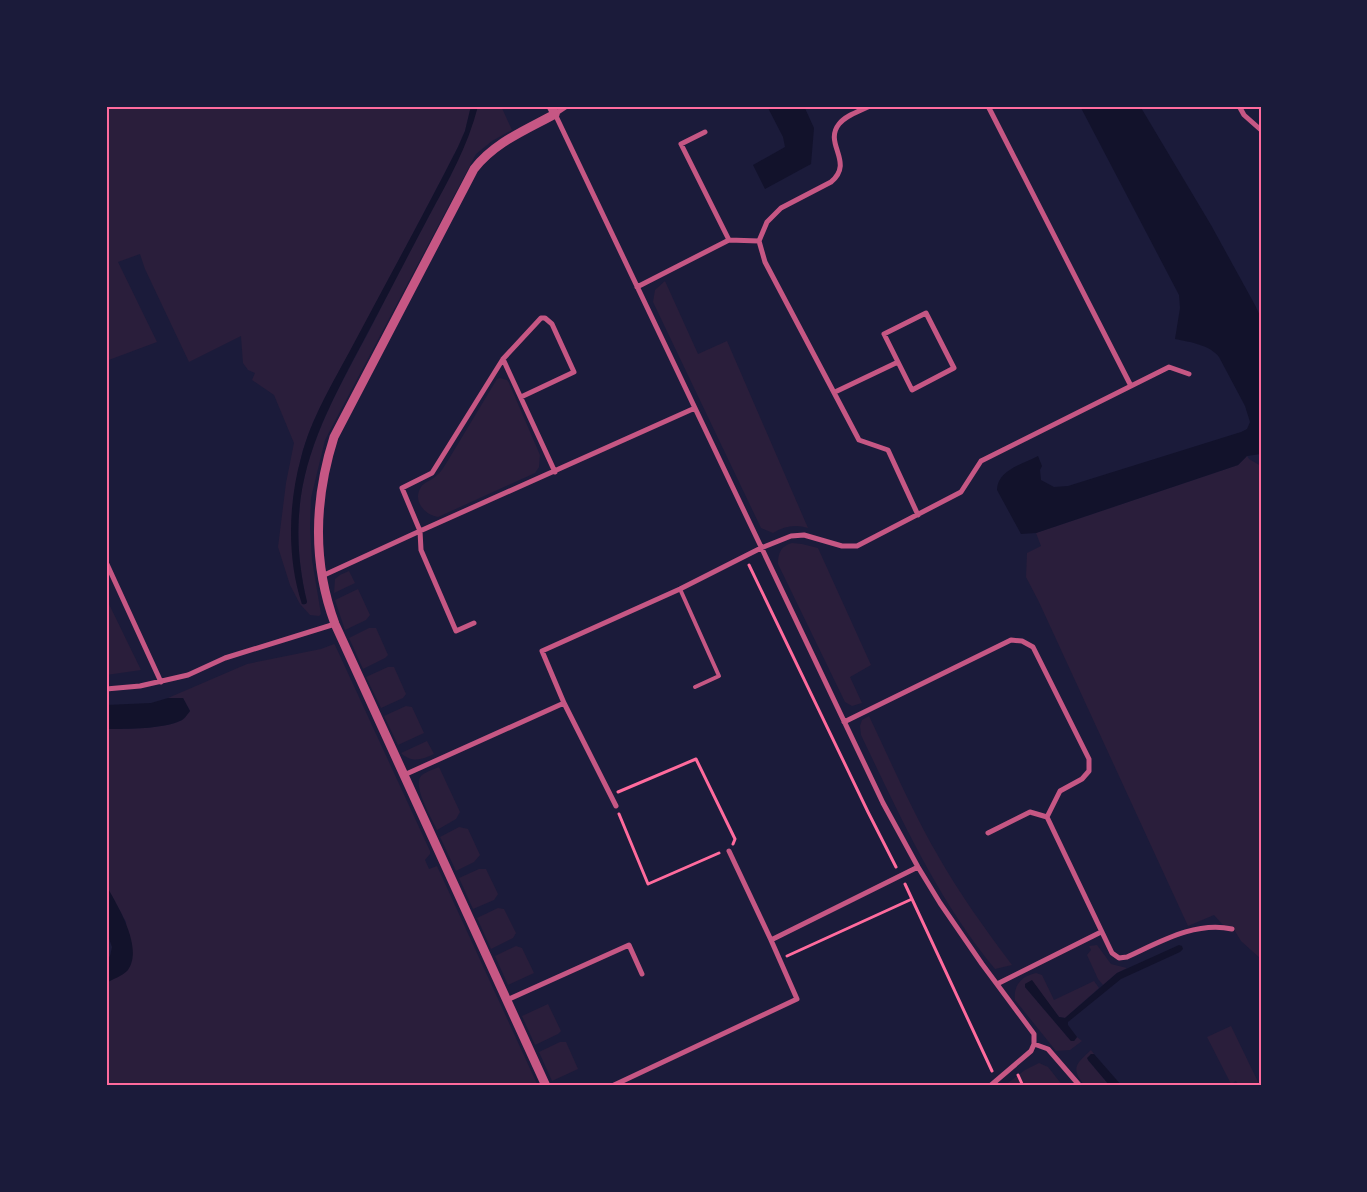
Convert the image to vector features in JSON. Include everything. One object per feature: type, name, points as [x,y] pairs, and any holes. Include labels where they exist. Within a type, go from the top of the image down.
[{"type":"street","points":[[546,1086],[335,624],[327,602],[318,537],[319,500],[326,464],[334,437],[474,169],[485,155],[497,146],[553,110],[567,106]]},
{"type":"street","points":[[870,106],[844,119],[838,126],[834,141],[841,158],[841,169],[837,177],[781,208],[767,222],[759,241],[765,262],[859,440],[888,450],[918,515]]},
{"type":"street","points":[[988,106],[1132,386]]},
{"type":"street","points":[[1239,106],[1244,115],[1261,130]]},
{"type":"street","points":[[553,110],[883,803],[918,867],[955,925],[1034,1034],[1034,1044],[1026,1057],[990,1086]]},
{"type":"street","points":[[705,132],[681,144],[729,240]]},
{"type":"street","points":[[637,287],[729,240],[759,241]]},
{"type":"street","points":[[926,313],[954,368],[912,390],[898,362],[884,334],[926,313]]},
{"type":"street","points":[[474,623],[456,631],[421,550],[420,531],[402,488],[432,473],[503,359],[541,318],[549,319],[574,372],[521,397]]},
{"type":"street","points":[[503,359],[554,472]]},
{"type":"street","points":[[835,392],[898,362]]},
{"type":"street","points":[[616,806],[564,703],[542,652],[680,589],[761,548],[791,536],[804,535],[842,546],[858,546],[961,492],[981,461],[1169,368],[1189,374]]},
{"type":"street","points":[[322,576],[695,408]]},
{"type":"street","points":[[106,562],[161,682]]},
{"type":"street","points":[[106,689],[140,686],[188,675],[225,658],[335,624]]},
{"type":"street","points":[[844,722],[996,646],[1011,640],[1022,641],[1032,647],[1089,759],[1089,771],[1082,779],[1060,791],[1047,817]]},
{"type":"street","points":[[404,775],[564,703]]},
{"type":"street","points":[[988,834],[1030,812],[1047,817],[1101,932],[1112,952],[1119,958],[1182,932],[1220,926],[1232,929]]},
{"type":"street","points":[[612,1086],[797,999],[730,851]]},
{"type":"street","points":[[771,940],[918,867]]},
{"type":"street","points":[[997,984],[1101,932]]},
{"type":"street","points":[[507,1000],[629,945],[642,974]]},
{"type":"street","points":[[1034,1044],[1048,1049],[1080,1086]]},
{"type":"lane","points":[[680,589],[719,676],[695,687]]},
{"type":"path","points":[[745,556],[868,812],[901,876],[997,1080]]},
{"type":"path","points":[[611,795],[696,758],[735,839],[730,851],[725,850],[648,884],[616,806]]},
{"type":"path","points":[[780,959],[912,899]]},
{"type":"shaded area","points":[[106,106],[471,106],[465,131],[458,147],[324,400],[305,443],[294,494],[292,531],[295,568],[302,604],[304,605],[307,602],[300,562],[298,526],[301,493],[319,431],[333,399],[451,175],[467,139],[478,106],[501,106],[512,130],[492,141],[476,154],[325,440],[311,498],[310,527],[312,560],[321,614],[319,616],[310,615],[300,604],[290,585],[278,547],[286,483],[294,443],[274,395],[252,380],[255,373],[248,370],[243,363],[241,336],[189,362],[145,269],[140,254],[118,262],[157,342],[106,361]]},
{"type":"shaded area","points":[[471,106],[478,106],[469,135],[457,163],[333,400],[308,462],[301,494],[298,527],[300,563],[307,602],[302,604],[294,569],[291,531],[294,494],[305,443],[324,400],[458,147],[465,131]]},
{"type":"shaded area","points":[[767,106],[804,106],[814,128],[811,164],[765,189],[753,165],[785,147],[783,137]]},
{"type":"shaded area","points":[[1080,106],[1140,106],[1211,225],[1255,305],[1261,318],[1261,454],[1247,456],[1238,465],[1036,533],[1021,534],[997,490],[1001,477],[1018,465],[1038,456],[1042,466],[1040,470],[1041,480],[1054,487],[1068,486],[1241,432],[1247,429],[1250,422],[1245,406],[1219,357],[1205,347],[1175,339],[1180,308],[1179,295]]},
{"type":"shaded area","points":[[665,281],[698,354],[727,341],[808,528],[790,526],[773,533],[761,528],[653,302],[655,290]]},
{"type":"shaded area","points":[[497,379],[507,380],[509,383],[540,455],[539,467],[535,473],[438,517],[433,516],[419,502],[418,497],[421,487],[435,477],[442,469]]},
{"type":"shaded area","points":[[1247,456],[1261,466],[1261,959],[1241,941],[1233,928],[1222,924],[1214,915],[1188,926],[1026,577],[1027,553],[1041,546],[1036,533],[1238,465]]},
{"type":"shaded area","points":[[792,543],[818,548],[871,665],[850,677],[862,703],[852,706],[845,702],[778,564],[781,550]]},
{"type":"shaded area","points":[[349,571],[355,583],[334,593],[335,579]]},
{"type":"shaded area","points":[[358,589],[370,615],[366,620],[345,630],[335,600]]},
{"type":"shaded area","points":[[106,598],[141,670],[106,675]]},
{"type":"shaded area","points":[[369,628],[376,628],[388,655],[363,669],[349,638]]},
{"type":"shaded area","points":[[334,644],[430,851],[425,860],[429,869],[437,866],[538,1086],[106,1086],[106,983],[128,970],[126,922],[106,885],[106,729],[145,728],[175,723],[183,719],[190,711],[183,698],[168,698],[247,664],[321,649]]},
{"type":"shaded area","points":[[388,667],[394,667],[406,694],[403,698],[381,708],[366,677]]},
{"type":"shaded area","points":[[168,698],[183,698],[190,711],[182,720],[156,727],[106,729],[106,705],[151,703]]},
{"type":"shaded area","points":[[406,706],[412,707],[424,733],[398,745],[384,716]]},
{"type":"shaded area","points":[[869,716],[910,803],[937,854],[954,883],[1012,965],[995,969],[974,942],[937,886],[905,826],[861,735],[860,726],[862,720]]},
{"type":"shaded area","points":[[427,741],[434,754],[425,758],[413,759],[401,753]]},
{"type":"shaded area","points":[[439,767],[460,812],[456,819],[437,830],[421,795],[419,781],[421,776]]},
{"type":"shaded area","points":[[459,827],[468,829],[480,855],[474,862],[456,871],[440,837]]},
{"type":"shaded area","points":[[479,869],[486,869],[498,894],[494,900],[473,909],[459,878]]},
{"type":"shaded area","points":[[106,885],[127,927],[133,951],[132,962],[127,971],[106,983],[106,960],[110,956],[112,947],[106,930]]},
{"type":"shaded area","points":[[498,908],[504,909],[516,933],[513,938],[491,949],[477,918]]},
{"type":"shaded area","points":[[1097,945],[1111,964],[1127,968],[1117,973],[1103,985],[1098,979],[1087,955],[1091,950],[1089,946]]},
{"type":"shaded area","points":[[1179,945],[1183,949],[1180,952],[1121,979],[1068,1022],[1068,1025],[1077,1037],[1074,1041],[1071,1041],[1025,987],[1025,984],[1032,980],[1059,1017],[1065,1018],[1117,973]]},
{"type":"shaded area","points":[[516,946],[522,948],[534,973],[508,985],[495,956]]},
{"type":"shaded area","points":[[1036,973],[1042,975],[1054,1000],[1094,981],[1099,988],[1065,1018],[1059,1017],[1032,981],[1025,984],[1025,987],[1071,1041],[1074,1041],[1077,1037],[1082,1041],[1070,1050],[1056,1051],[1015,1000],[1015,990],[1020,982],[1027,976]]},
{"type":"shaded area","points":[[548,1004],[561,1031],[535,1045],[522,1016]]},
{"type":"shaded area","points":[[1231,1026],[1260,1086],[1239,1086],[1236,1081],[1231,1084],[1207,1037]]},
{"type":"shaded area","points":[[560,1042],[566,1042],[578,1069],[552,1081],[539,1052]]},
{"type":"shaded area","points":[[1091,1050],[1094,1054],[1091,1054],[1088,1060],[1110,1086],[1085,1086],[1080,1080],[1076,1070],[1077,1066]]},
{"type":"shaded area","points":[[1094,1054],[1122,1086],[1110,1086],[1088,1060],[1087,1058]]},
{"type":"shaded area","points":[[1039,1063],[1048,1067],[1063,1086],[1004,1086],[1025,1070]]}]
